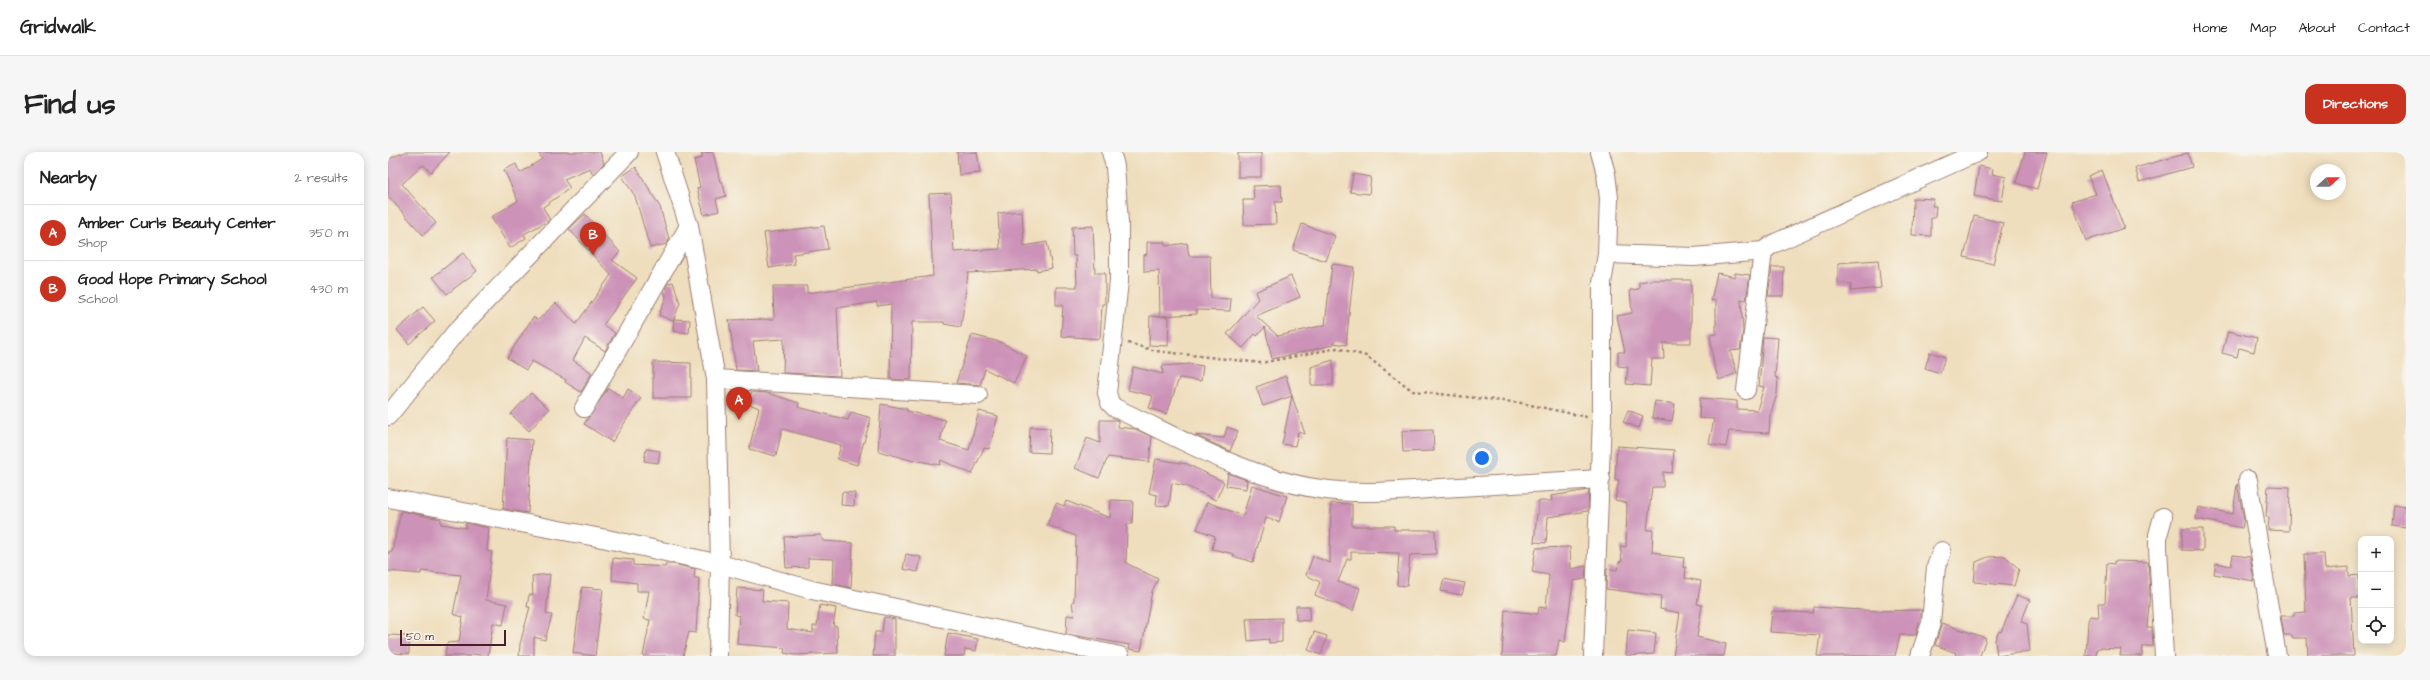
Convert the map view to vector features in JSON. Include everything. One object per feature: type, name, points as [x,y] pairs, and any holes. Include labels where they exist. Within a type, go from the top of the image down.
[{"type":"street","points":[[388,416],[455,333],[629,152]]},
{"type":"street","points":[[665,152],[689,226],[716,379],[720,564],[718,656]]},
{"type":"street","points":[[1111,152],[1115,166],[1119,223],[1119,281],[1107,394],[1110,403],[1116,408],[1197,449],[1263,475],[1320,489],[1369,492],[1601,479]]},
{"type":"street","points":[[1593,656],[1601,479],[1602,283],[1607,254],[1609,198],[1606,174],[1600,152]]},
{"type":"street","points":[[1607,254],[1694,257],[1762,252],[1773,244],[1978,152]]},
{"type":"street","points":[[584,408],[689,226]]},
{"type":"street","points":[[1746,390],[1762,252]]},
{"type":"street","points":[[716,379],[978,395]]},
{"type":"street","points":[[2248,480],[2277,656]]},
{"type":"street","points":[[388,498],[607,539],[720,564],[812,590],[1120,656]]},
{"type":"street","points":[[2163,517],[2158,535],[2158,548],[2164,656]]},
{"type":"street","points":[[1920,656],[1931,623],[1936,567],[1942,551]]},
{"type":"path","points":[[1112,339],[1156,351],[1261,363],[1337,348],[1366,356],[1413,390],[1521,403],[1593,418],[1602,417]]},
{"type":"building","points":[[405,152],[450,152],[431,172],[423,165],[402,184],[436,223],[423,235],[388,196],[388,159]]},
{"type":"building","points":[[538,152],[600,152],[604,163],[593,175],[590,168],[564,179],[570,188],[543,207],[550,220],[524,234],[526,238],[510,248],[491,217],[518,201],[504,170],[516,164],[520,173],[542,159]]},
{"type":"building","points":[[702,152],[713,152],[720,182],[722,181],[726,196],[716,199],[719,211],[704,215],[697,188],[700,187],[694,160],[702,158]]},
{"type":"building","points":[[957,152],[977,152],[980,173],[959,175]]},
{"type":"building","points":[[2025,152],[2047,152],[2037,189],[2016,183]]},
{"type":"building","points":[[1238,153],[1261,153],[1261,177],[1238,177]]},
{"type":"building","points":[[2188,153],[2192,167],[2139,182],[2135,168]]},
{"type":"building","points":[[1979,166],[1993,169],[1992,174],[2006,177],[2002,201],[1974,196]]},
{"type":"building","points":[[636,167],[660,207],[669,239],[667,244],[650,248],[635,196],[622,176]]},
{"type":"building","points":[[2102,170],[2124,228],[2086,241],[2072,202],[2096,194],[2088,176]]},
{"type":"building","points":[[1353,174],[1371,177],[1369,194],[1350,192]]},
{"type":"building","points":[[1281,185],[1282,202],[1275,202],[1276,224],[1244,225],[1243,200],[1254,200],[1253,186]]},
{"type":"building","points":[[951,193],[954,252],[1000,249],[998,213],[1022,211],[1024,246],[1047,242],[1052,268],[1037,271],[1037,269],[968,273],[961,327],[944,324],[944,322],[912,322],[911,380],[890,379],[891,304],[877,306],[877,302],[837,308],[840,376],[783,373],[784,339],[753,341],[757,371],[736,370],[729,320],[774,319],[773,286],[807,286],[807,293],[933,276],[929,194]]},
{"type":"building","points":[[1913,198],[1934,199],[1932,206],[1936,206],[1935,218],[1931,218],[1931,236],[1912,235]]},
{"type":"building","points":[[585,214],[620,252],[612,260],[637,278],[603,325],[615,333],[605,351],[585,338],[573,360],[592,373],[581,392],[565,382],[566,380],[532,361],[526,370],[507,358],[533,317],[538,320],[556,303],[576,324],[611,275],[569,229]]},
{"type":"building","points":[[1974,216],[2003,223],[1993,264],[1964,257]]},
{"type":"building","points":[[1302,224],[1335,236],[1326,261],[1293,250]]},
{"type":"building","points":[[824,226],[828,249],[793,254],[795,264],[769,268],[764,233]]},
{"type":"building","points":[[1093,226],[1095,273],[1105,273],[1105,304],[1102,304],[1100,339],[1061,336],[1063,305],[1056,305],[1056,287],[1077,287],[1076,256],[1073,256],[1072,227]]},
{"type":"building","points":[[1147,242],[1165,242],[1165,246],[1187,243],[1189,256],[1210,256],[1211,298],[1231,299],[1230,311],[1197,310],[1197,314],[1160,316],[1159,271],[1144,272],[1144,255],[1147,254]]},
{"type":"building","points":[[463,253],[477,271],[447,294],[433,277]]},
{"type":"building","points":[[1878,260],[1881,288],[1851,291],[1851,284],[1838,283],[1838,263]]},
{"type":"building","points":[[1332,264],[1354,267],[1346,345],[1333,343],[1333,345],[1272,359],[1265,327],[1257,336],[1255,334],[1243,348],[1227,334],[1258,299],[1255,292],[1291,276],[1300,297],[1256,316],[1278,336],[1325,325]]},
{"type":"building","points":[[1772,267],[1784,267],[1783,296],[1768,296]]},
{"type":"building","points":[[1717,273],[1735,277],[1735,273],[1750,275],[1746,300],[1741,299],[1743,331],[1740,350],[1730,351],[1737,373],[1719,380],[1714,365],[1710,335],[1716,334],[1716,300],[1711,301]]},
{"type":"building","points":[[1651,280],[1691,280],[1691,343],[1663,343],[1664,359],[1652,359],[1650,386],[1626,384],[1628,367],[1618,366],[1618,352],[1625,352],[1617,316],[1632,313],[1630,290],[1639,289],[1639,282]]},
{"type":"building","points":[[673,282],[680,303],[673,321],[659,315],[666,297],[664,291],[668,283]]},
{"type":"building","points":[[423,307],[435,321],[409,344],[397,330]]},
{"type":"building","points":[[1150,316],[1169,317],[1168,346],[1149,345]]},
{"type":"building","points":[[674,319],[690,320],[689,333],[673,331]]},
{"type":"building","points":[[2228,331],[2257,338],[2254,352],[2239,348],[2237,357],[2222,353]]},
{"type":"building","points":[[972,335],[1000,342],[1027,356],[1014,383],[985,369],[980,385],[956,383]]},
{"type":"building","points":[[1763,337],[1778,338],[1775,377],[1778,378],[1777,394],[1770,416],[1769,433],[1729,431],[1726,447],[1709,444],[1714,419],[1699,418],[1700,398],[1737,401],[1737,409],[1757,410],[1764,387],[1759,386]]},
{"type":"building","points":[[1930,352],[1945,357],[1940,373],[1925,368]]},
{"type":"building","points":[[1333,360],[1333,385],[1311,385],[1311,367]]},
{"type":"building","points":[[653,362],[691,363],[691,398],[653,398]]},
{"type":"building","points":[[1190,364],[1203,366],[1201,381],[1179,378],[1167,414],[1149,408],[1153,396],[1128,390],[1133,367],[1163,374],[1162,366]]},
{"type":"building","points":[[1286,376],[1292,396],[1263,406],[1256,387]]},
{"type":"building","points":[[608,388],[623,398],[628,389],[641,398],[612,442],[584,424]]},
{"type":"building","points":[[752,392],[767,393],[799,403],[798,407],[848,420],[851,412],[871,418],[857,465],[837,459],[841,445],[782,429],[776,456],[749,449],[759,408],[747,403]]},
{"type":"building","points":[[531,393],[549,409],[529,431],[511,414]]},
{"type":"building","points":[[1292,396],[1305,434],[1298,432],[1295,446],[1282,444]]},
{"type":"building","points":[[1655,401],[1675,404],[1672,421],[1652,418]]},
{"type":"building","points":[[881,404],[907,409],[907,411],[945,420],[940,441],[969,450],[979,411],[998,416],[989,449],[984,448],[972,474],[941,460],[940,465],[914,461],[878,451]]},
{"type":"building","points":[[1628,410],[1643,416],[1639,428],[1623,422]]},
{"type":"building","points":[[1100,420],[1116,420],[1118,421],[1118,427],[1135,429],[1152,437],[1149,462],[1108,457],[1099,478],[1075,468],[1087,438],[1100,443]]},
{"type":"building","points":[[1030,427],[1050,428],[1049,453],[1029,452]]},
{"type":"building","points":[[1227,427],[1238,431],[1230,451],[1195,435],[1224,438]]},
{"type":"building","points":[[1433,430],[1434,451],[1403,452],[1402,431]]},
{"type":"building","points":[[507,438],[532,440],[528,513],[503,509]]},
{"type":"building","points":[[1617,446],[1674,450],[1672,473],[1663,472],[1663,487],[1652,487],[1647,530],[1653,530],[1652,552],[1660,553],[1660,555],[1684,558],[1683,567],[1686,567],[1685,578],[1701,581],[1697,604],[1702,605],[1697,637],[1726,644],[1724,656],[1673,656],[1680,613],[1660,609],[1661,596],[1606,589],[1607,568],[1617,570],[1619,562],[1622,561],[1620,546],[1626,547],[1627,503],[1615,500],[1619,480],[1615,480]]},
{"type":"building","points":[[646,449],[660,451],[658,463],[644,461]]},
{"type":"building","points":[[1156,459],[1187,464],[1224,482],[1216,500],[1186,486],[1172,483],[1169,506],[1156,505],[1157,495],[1149,493]]},
{"type":"building","points":[[1228,473],[1247,480],[1246,489],[1226,486]]},
{"type":"building","points":[[2237,484],[2244,520],[2242,528],[2196,519],[2198,507],[2233,514]]},
{"type":"building","points":[[1252,485],[1287,496],[1279,522],[1266,518],[1253,562],[1233,556],[1234,554],[1212,549],[1215,536],[1197,529],[1207,502],[1243,516]]},
{"type":"building","points":[[2268,486],[2290,487],[2289,531],[2268,530],[2269,517],[2266,517]]},
{"type":"building","points":[[1589,490],[1588,511],[1548,517],[1546,543],[1534,542],[1538,514],[1538,501],[1552,501],[1551,496]]},
{"type":"building","points":[[842,492],[855,493],[854,506],[841,505]]},
{"type":"building","points":[[1111,500],[1133,501],[1132,524],[1127,524],[1126,563],[1158,579],[1152,591],[1141,651],[1129,649],[1130,645],[1066,634],[1067,615],[1074,616],[1072,602],[1074,601],[1076,536],[1047,525],[1056,503],[1064,506],[1066,501],[1110,518]]},
{"type":"building","points":[[1331,503],[1352,504],[1352,526],[1394,526],[1394,530],[1435,530],[1436,554],[1410,555],[1407,586],[1397,585],[1399,553],[1351,552],[1351,559],[1347,559],[1338,582],[1360,588],[1353,611],[1315,595],[1320,582],[1306,575],[1313,556],[1330,563]]},
{"type":"building","points":[[2394,505],[2406,507],[2406,528],[2392,526]]},
{"type":"building","points":[[401,511],[441,519],[441,524],[466,528],[466,523],[489,528],[487,551],[492,552],[486,600],[507,604],[503,625],[493,623],[488,656],[472,654],[471,656],[445,656],[447,643],[459,642],[463,617],[453,614],[461,575],[421,571],[421,574],[388,571],[388,552],[392,552]]},
{"type":"building","points":[[2182,529],[2203,529],[2203,551],[2182,550]]},
{"type":"building","points":[[821,535],[823,541],[853,543],[851,588],[833,584],[834,559],[808,558],[808,567],[786,568],[784,537]]},
{"type":"building","points":[[1570,547],[1571,569],[1586,566],[1585,579],[1573,581],[1565,642],[1559,640],[1556,656],[1502,656],[1505,610],[1538,614],[1539,607],[1546,608],[1549,575],[1532,572],[1536,548]]},
{"type":"building","points":[[906,554],[921,557],[918,572],[903,569]]},
{"type":"building","points":[[2304,554],[2324,554],[2325,569],[2349,567],[2349,576],[2358,575],[2358,598],[2351,598],[2354,656],[2308,656],[2307,638],[2292,638],[2292,635],[2284,635],[2281,616],[2294,616],[2294,613],[2306,612]]},
{"type":"building","points":[[2233,555],[2250,557],[2254,581],[2214,574],[2216,563],[2231,566]]},
{"type":"building","points":[[2005,556],[2019,569],[2014,586],[1974,582],[1976,562],[1988,557]]},
{"type":"building","points":[[613,558],[633,560],[633,565],[665,567],[666,564],[673,564],[695,569],[694,578],[699,578],[696,633],[689,632],[683,656],[643,656],[650,620],[644,619],[649,591],[637,591],[637,583],[612,580]]},
{"type":"building","points":[[2114,561],[2148,562],[2150,592],[2147,627],[2152,627],[2153,646],[2143,646],[2142,656],[2120,656],[2121,649],[2097,648],[2096,656],[2086,656],[2088,621],[2090,616],[2099,617],[2098,603],[2105,603],[2107,563],[2114,564]]},
{"type":"building","points":[[550,574],[546,614],[552,615],[545,640],[534,637],[534,656],[519,656],[520,644],[530,607],[527,607],[529,595],[533,595],[532,576]]},
{"type":"building","points":[[1444,579],[1465,583],[1462,595],[1441,591]]},
{"type":"building","points":[[582,587],[603,589],[595,656],[573,653]]},
{"type":"building","points":[[737,588],[763,590],[762,601],[788,603],[787,629],[813,633],[813,626],[817,626],[820,605],[836,608],[833,626],[837,626],[838,653],[795,655],[784,653],[785,648],[737,644],[739,616],[735,615]]},
{"type":"building","points":[[2017,595],[2030,600],[2021,622],[2027,624],[2030,651],[1997,656],[1995,640],[1999,631],[2001,632]]},
{"type":"building","points":[[1296,606],[1310,606],[1309,621],[1296,620]]},
{"type":"building","points":[[1814,607],[1879,611],[1922,610],[1916,635],[1900,635],[1895,656],[1817,656],[1820,635],[1770,632],[1772,611],[1813,613]]},
{"type":"building","points":[[884,617],[895,619],[895,656],[873,656],[875,632],[882,632]]},
{"type":"building","points":[[1282,618],[1282,642],[1269,643],[1269,639],[1248,641],[1246,619]]},
{"type":"building","points":[[1942,623],[1986,638],[1980,656],[1955,656],[1956,653],[1935,645]]},
{"type":"building","points":[[1628,630],[1656,633],[1654,654],[1628,656],[1626,654]]},
{"type":"building","points":[[1314,632],[1327,636],[1321,655],[1308,650]]},
{"type":"building","points":[[948,633],[978,639],[976,651],[965,649],[964,656],[944,656]]},
{"type":"building","points":[[388,635],[409,636],[409,654],[388,653]]},
{"type":"place","name":"Good Hope Primary School","points":[[593,255]]},
{"type":"place","name":"Amber Curls Beauty Center","points":[[739,420]]}]
